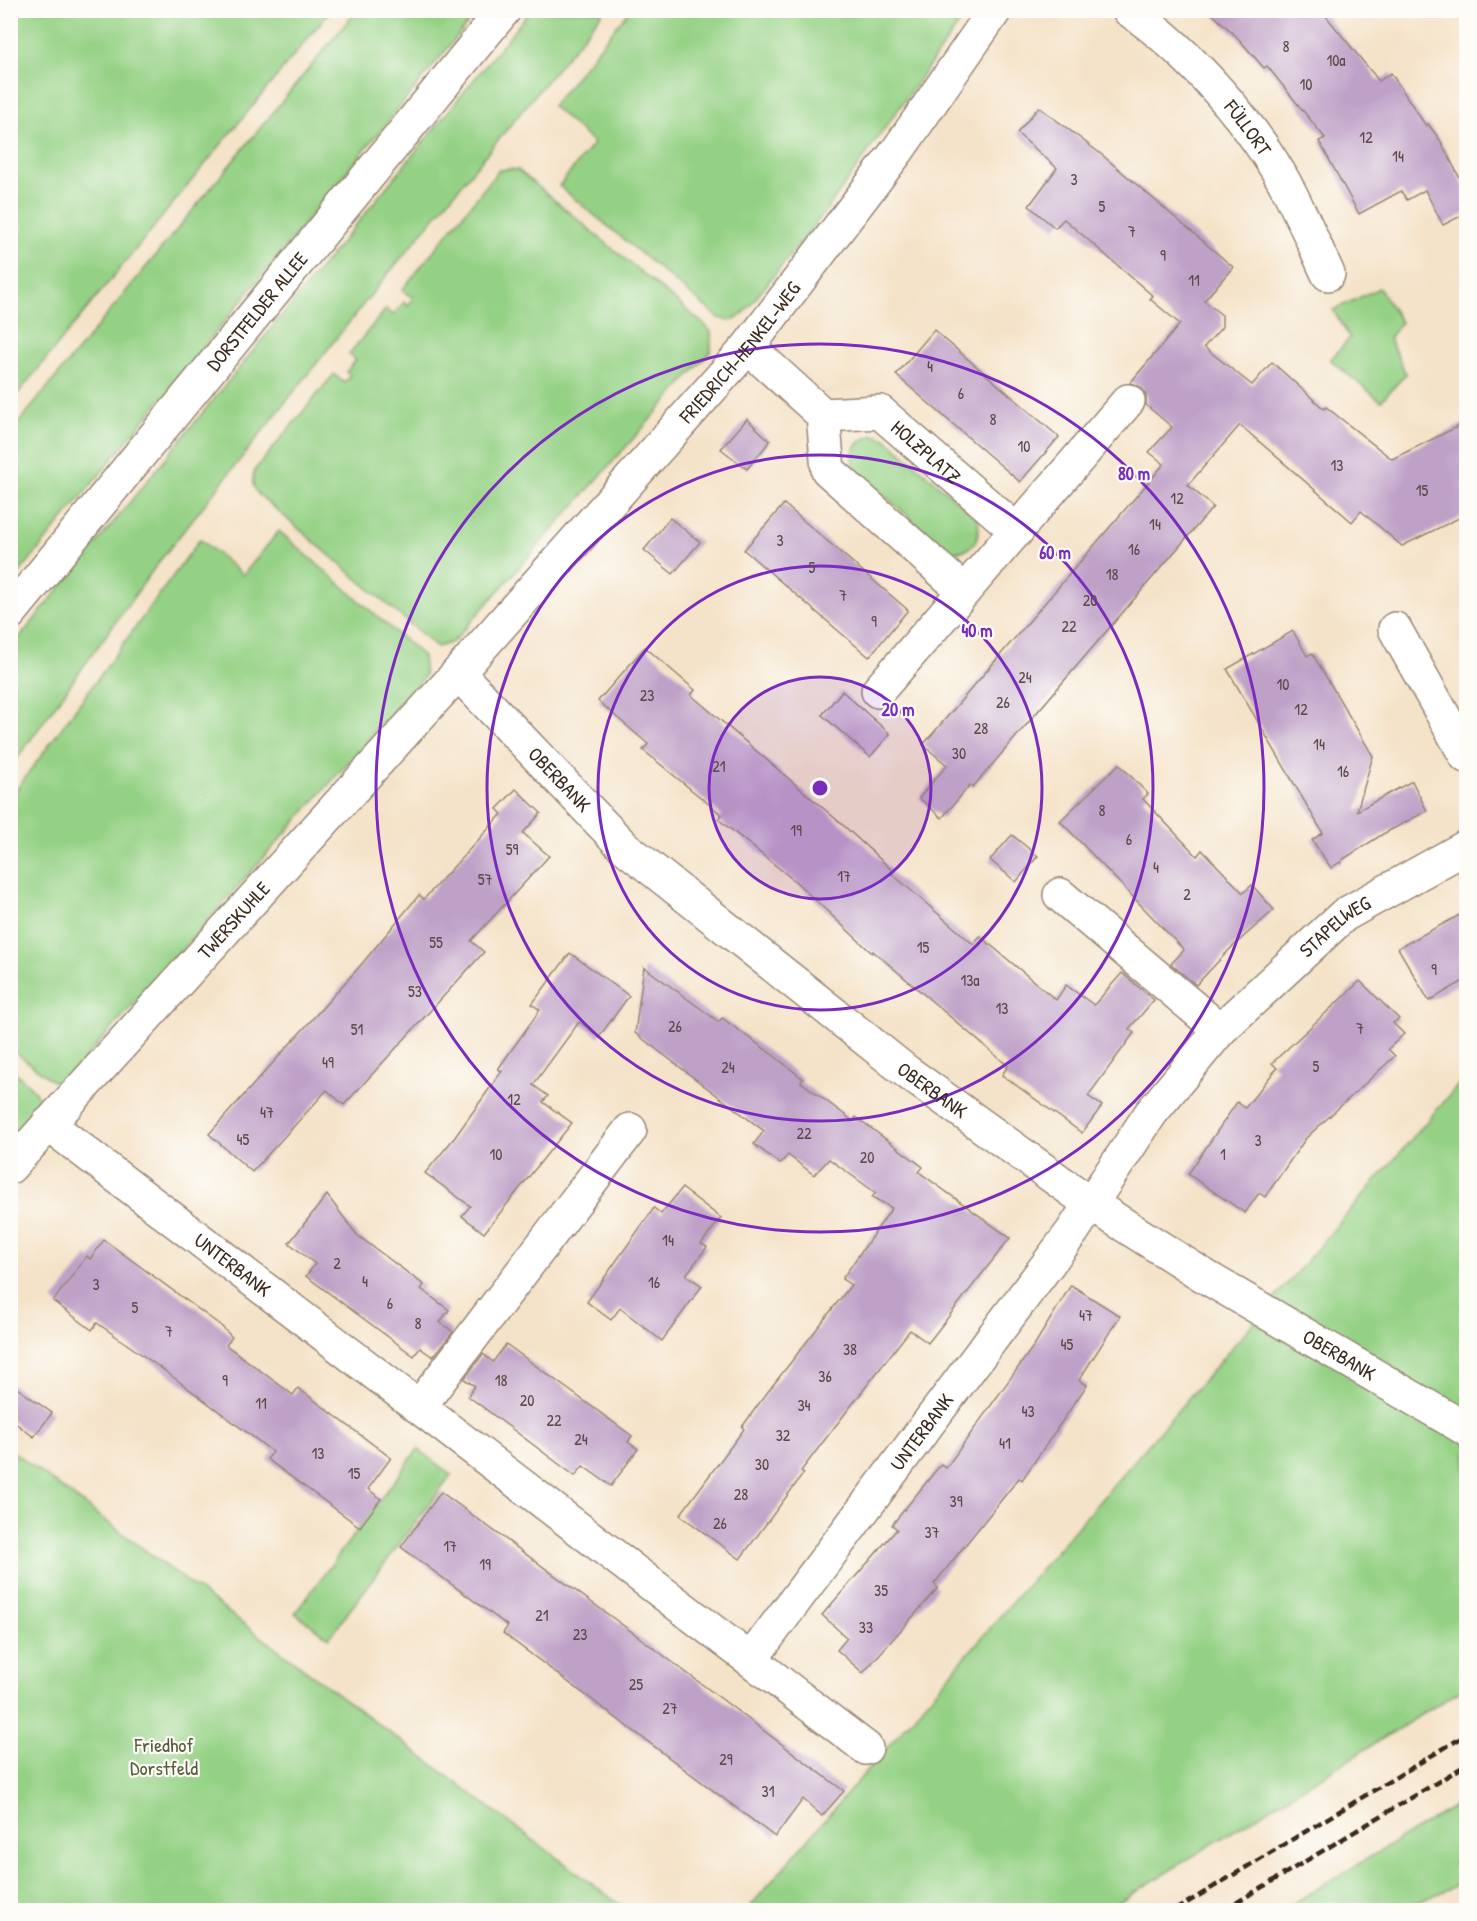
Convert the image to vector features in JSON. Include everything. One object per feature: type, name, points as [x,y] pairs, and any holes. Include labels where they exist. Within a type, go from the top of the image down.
[{"type":"street","name":"DORSTFELDER ALLEE","points":[[10,613],[504,10]]},
{"type":"street","name":"FRIEDRICH-HENKEL-WEG","points":[[458,673],[748,347],[898,150],[994,10]]},
{"type":"street","name":"FÜLLORT","points":[[1129,10],[1195,67],[1248,129],[1288,189],[1328,274]]},
{"type":"street","points":[[748,347],[824,415],[828,470],[964,591]]},
{"type":"street","points":[[878,691],[1128,401]]},
{"type":"street","name":"HOLZPLATZ","points":[[824,415],[880,411],[1017,531]]},
{"type":"street","points":[[1395,629],[1467,756]]},
{"type":"street","name":"TWERSKUHLE","points":[[10,1167],[458,673]]},
{"type":"street","name":"OBERBANK","points":[[458,673],[623,846],[908,1071],[1091,1204],[1206,1277],[1467,1429]]},
{"type":"street","name":"STAPELWEG","points":[[1091,1204],[1151,1113],[1220,1030],[1344,915],[1467,847]]},
{"type":"street","points":[[1060,895],[1220,1030]]},
{"type":"street","name":"UNTERBANK","points":[[48,1124],[866,1748]]},
{"type":"street","points":[[419,1407],[630,1130]]},
{"type":"street","name":"UNTERBANK","points":[[751,1659],[1091,1204]]},
{"type":"green space","points":[[10,11],[330,11],[11,402]]},
{"type":"green space","points":[[356,11],[478,11],[11,583],[11,432]]},
{"type":"green space","points":[[530,11],[604,11],[370,296],[158,563],[11,767],[11,648]]},
{"type":"green space","points":[[629,11],[968,11],[828,208],[744,313],[730,321],[719,318],[559,186],[594,143],[552,106]]},
{"type":"green space","points":[[499,170],[518,170],[706,326],[711,332],[711,351],[453,642],[437,647],[258,494],[253,486],[253,477],[255,470],[334,374],[344,383],[350,376],[346,372],[356,360],[349,354],[386,309],[393,315],[404,302],[408,306],[413,298],[402,290]]},
{"type":"green space","points":[[1379,288],[1401,322],[1389,338],[1406,374],[1381,401],[1330,360],[1350,338],[1333,310]]},
{"type":"green space","points":[[874,435],[886,439],[978,519],[978,535],[972,546],[960,551],[945,549],[857,471],[853,458],[855,448],[862,440]]},
{"type":"green space","points":[[279,531],[423,656],[425,676],[68,1078],[59,1082],[52,1081],[11,1049],[11,797],[200,539],[243,575]]},
{"type":"green space","points":[[11,1069],[34,1091],[39,1098],[40,1105],[31,1120],[11,1143]]},
{"type":"green space","points":[[1466,1076],[1466,1687],[1106,1910],[747,1910]]},
{"type":"green space","points":[[418,1449],[451,1475],[329,1638],[295,1613]]},
{"type":"green space","name":"Friedhof Dorstfeld","points":[[11,1450],[627,1910],[11,1910]]},
{"type":"green space","points":[[1466,1799],[1466,1854],[1454,1862],[1465,1882],[1400,1910],[1282,1910]]},
{"type":"building","points":[[1208,10],[1321,10],[1379,81],[1391,73],[1426,126],[1428,124],[1440,140],[1467,192],[1467,213],[1443,225],[1425,190],[1407,200],[1401,191],[1359,214],[1319,141],[1325,138],[1267,66],[1264,68],[1236,36]]},
{"type":"building","points":[[1039,107],[1101,154],[1233,267],[1204,301],[1222,315],[1222,327],[1204,347],[1252,385],[1272,362],[1324,409],[1326,407],[1392,459],[1467,422],[1467,514],[1402,546],[1361,511],[1352,522],[1240,425],[1188,485],[1213,507],[973,787],[970,785],[942,818],[919,798],[947,765],[923,745],[1164,464],[1149,452],[1172,427],[1146,405],[1146,395],[1141,387],[1130,383],[1180,324],[1150,299],[1153,296],[1064,219],[1055,228],[1029,206],[1057,168],[1017,133]]},
{"type":"building","points":[[934,330],[1059,437],[1020,482],[896,375]]},
{"type":"building","points":[[747,419],[770,441],[747,469],[721,449]]},
{"type":"building","points":[[784,504],[908,610],[869,657],[744,550]]},
{"type":"building","points":[[670,518],[700,542],[673,574],[644,550]]},
{"type":"building","points":[[1293,631],[1307,656],[1312,653],[1373,756],[1357,811],[1412,781],[1427,811],[1383,834],[1342,860],[1341,864],[1340,862],[1331,868],[1312,840],[1323,833],[1227,669]]},
{"type":"building","points":[[645,647],[695,690],[691,695],[844,826],[893,871],[891,873],[973,944],[980,936],[1056,1000],[1066,985],[1094,1005],[1122,973],[1154,1000],[1129,1029],[1134,1033],[1088,1096],[1102,1106],[1082,1133],[1002,1075],[1008,1066],[873,951],[872,953],[796,882],[718,819],[722,815],[643,750],[648,744],[598,701]]},
{"type":"building","points":[[842,691],[890,734],[870,757],[822,715]]},
{"type":"building","points":[[1119,764],[1148,794],[1143,799],[1197,856],[1202,850],[1243,893],[1252,885],[1274,910],[1231,948],[1196,985],[1171,964],[1184,950],[1060,821]]},
{"type":"building","points":[[516,789],[541,813],[523,833],[549,856],[471,941],[484,952],[344,1105],[327,1090],[252,1172],[209,1134],[360,966],[419,895],[424,899],[502,814],[497,809]]},
{"type":"building","points":[[1012,835],[1038,856],[1016,882],[990,860]]},
{"type":"building","points":[[1467,911],[1467,979],[1429,1001],[1398,948]]},
{"type":"building","points":[[570,953],[629,996],[599,1037],[579,1022],[533,1085],[548,1096],[543,1102],[572,1123],[484,1233],[462,1216],[470,1206],[425,1173],[455,1137],[502,1071],[498,1069],[540,1010],[532,1004]]},
{"type":"building","points":[[644,967],[719,1022],[722,1018],[777,1058],[803,1079],[801,1082],[853,1121],[856,1117],[923,1167],[919,1172],[1010,1238],[928,1343],[910,1330],[801,1471],[804,1473],[740,1559],[680,1515],[744,1429],[742,1427],[763,1398],[851,1285],[842,1279],[892,1208],[872,1197],[876,1193],[829,1159],[814,1175],[788,1155],[780,1164],[754,1144],[764,1131],[635,1033]]},
{"type":"building","points":[[1360,981],[1399,1019],[1393,1023],[1404,1034],[1388,1049],[1395,1056],[1306,1138],[1265,1197],[1259,1193],[1245,1213],[1188,1174],[1237,1102],[1245,1108],[1277,1068],[1272,1063]]},
{"type":"building","points":[[682,1188],[721,1218],[701,1244],[707,1247],[686,1275],[702,1286],[662,1341],[620,1308],[611,1320],[587,1302],[654,1208],[661,1214]]},
{"type":"building","points":[[327,1195],[357,1235],[424,1285],[421,1289],[449,1310],[440,1322],[453,1332],[433,1357],[420,1348],[414,1356],[306,1276],[315,1264],[289,1243]]},
{"type":"building","points":[[104,1240],[220,1325],[232,1337],[226,1345],[293,1395],[298,1388],[391,1458],[368,1489],[381,1499],[360,1527],[267,1459],[273,1452],[165,1371],[97,1323],[92,1330],[53,1301],[87,1256],[90,1259]]},
{"type":"building","points":[[1071,1285],[1120,1316],[1079,1380],[1087,1385],[1022,1480],[1019,1478],[934,1584],[938,1588],[863,1673],[837,1650],[847,1638],[822,1615],[897,1529],[892,1525],[941,1464],[946,1468],[1035,1344]]},
{"type":"building","points":[[506,1344],[632,1436],[628,1442],[638,1449],[611,1486],[583,1466],[575,1476],[468,1396],[475,1386],[464,1379],[483,1354],[493,1362]]},
{"type":"building","points":[[10,1383],[52,1413],[34,1437],[10,1419]]},
{"type":"building","points":[[441,1492],[844,1791],[822,1816],[803,1799],[775,1837],[503,1633],[508,1626],[401,1547]]},
{"type":"railway","points":[[1175,1910],[1466,1735]]},
{"type":"railway","points":[[1224,1910],[1466,1765]]}]
